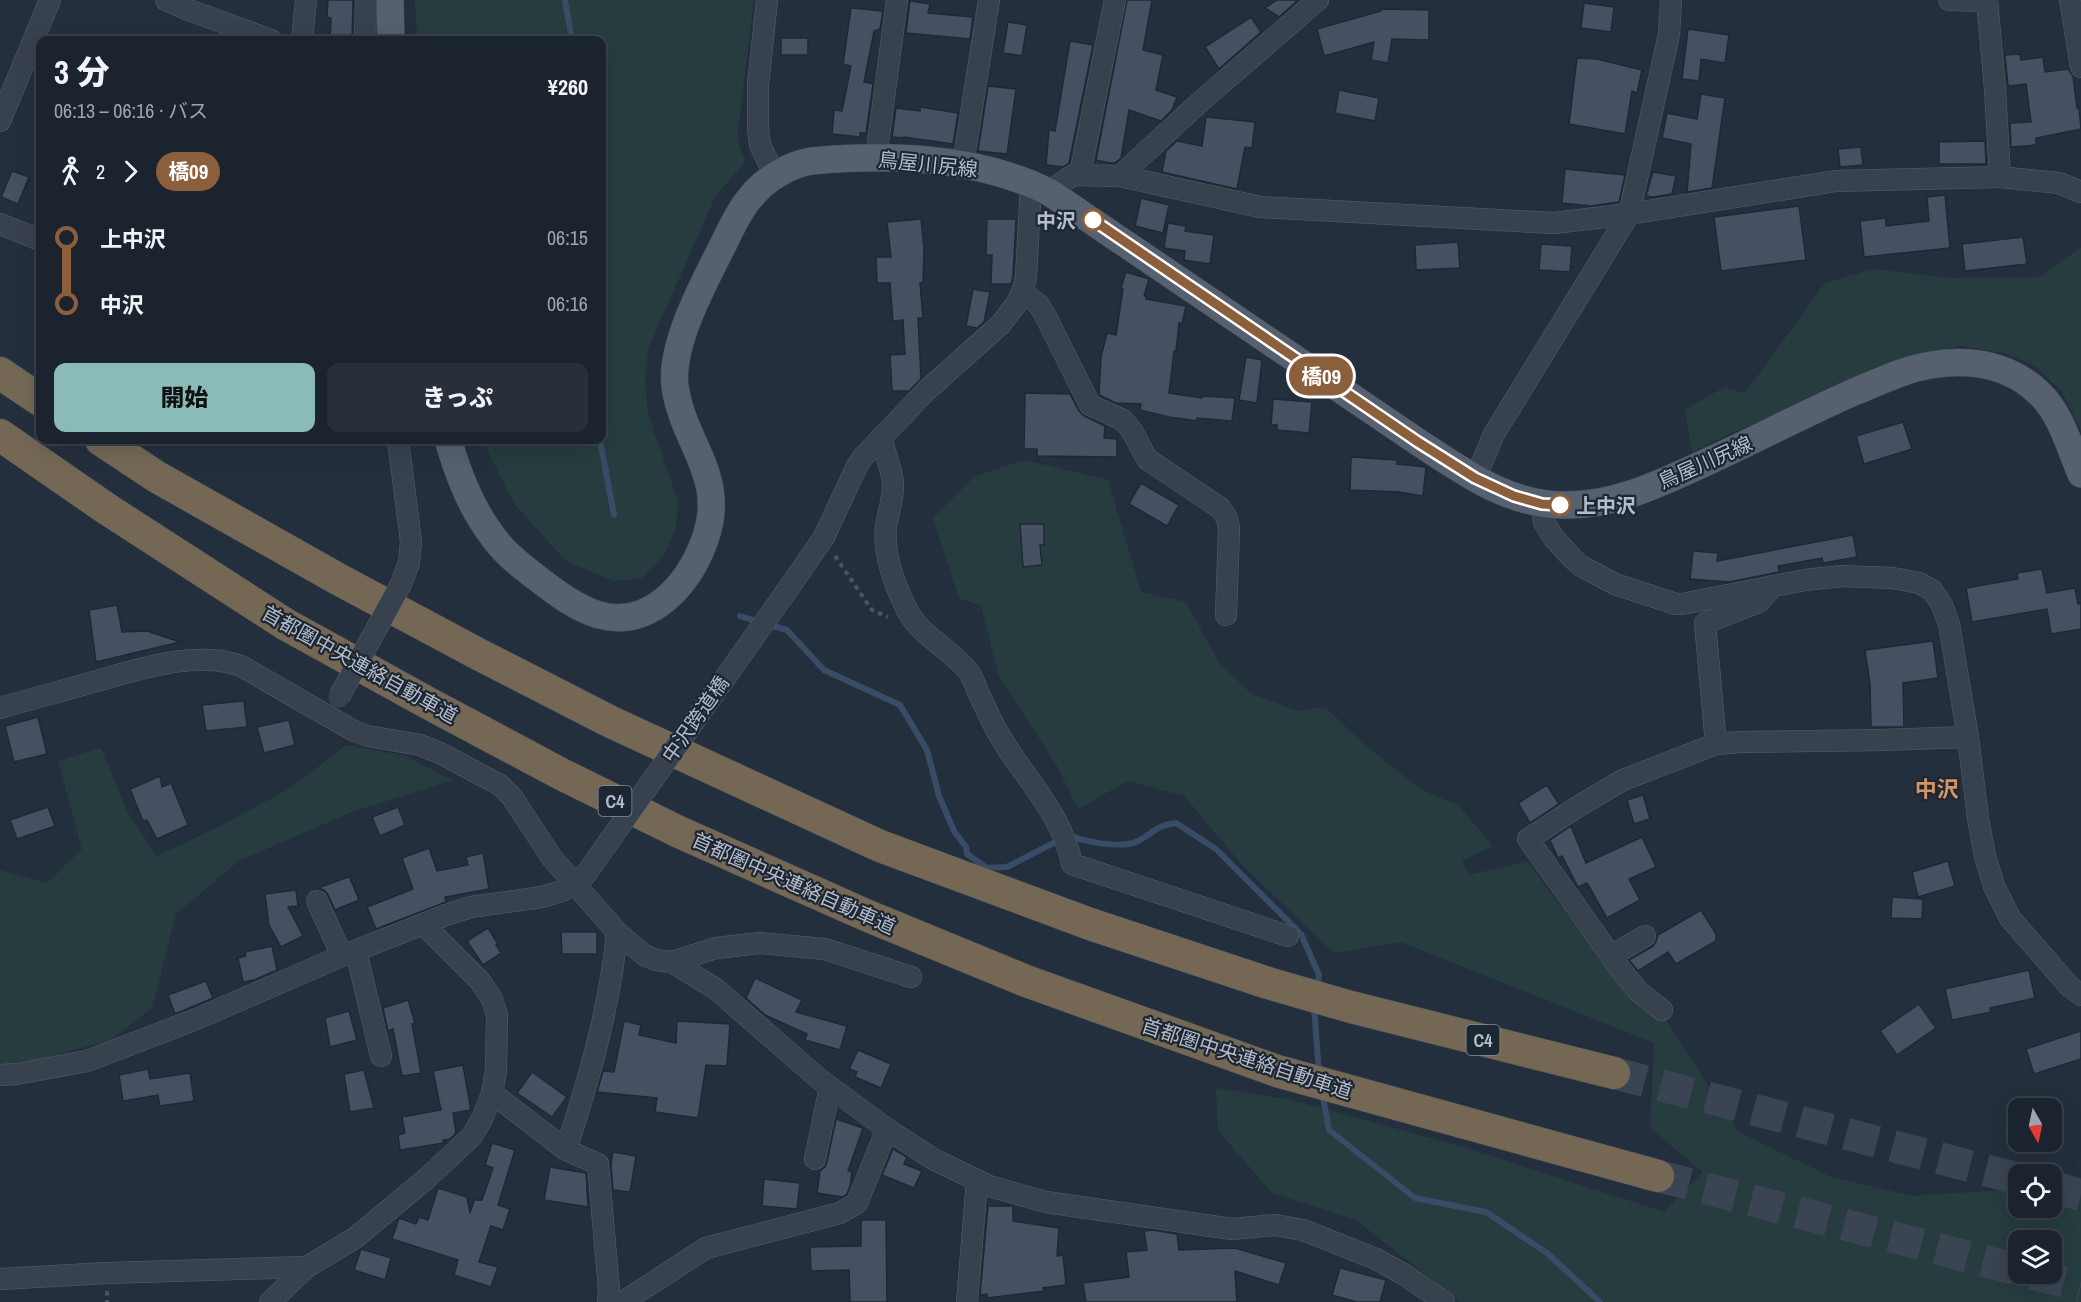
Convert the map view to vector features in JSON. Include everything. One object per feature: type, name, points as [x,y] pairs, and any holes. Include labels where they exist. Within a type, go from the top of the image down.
[{"type":"highway","points":[[0,373],[36,397]]},
{"type":"highway","name":"首都圏中央連絡自動車道","points":[[0,435],[107,509],[285,624],[562,776],[679,832],[878,921],[1026,981],[1277,1071],[1658,1176]]},
{"type":"highway","name":"C4","points":[[107,444],[177,488],[480,656],[611,722],[880,846],[1090,924],[1268,982],[1351,1007],[1614,1073]]},
{"type":"main road","points":[[390,0],[391,36]]},
{"type":"main road","name":"鳥屋川尻線","points":[[449,444],[461,480],[479,516],[495,540],[522,566],[569,600],[598,614],[634,616],[656,607],[683,580],[696,561],[709,528],[712,506],[709,477],[682,415],[675,376],[677,354],[696,302],[740,212],[755,192],[775,176],[801,162],[876,158],[963,164],[1040,188],[1475,478],[1514,496],[1542,504],[1575,505],[1618,498],[1696,467],[1866,387],[1912,369],[1946,363],[1981,364],[2004,369],[2041,394],[2053,409],[2081,474]]},
{"type":"street","points":[[0,122],[50,0]]},
{"type":"street","points":[[166,0],[260,36]]},
{"type":"street","points":[[302,36],[306,0]]},
{"type":"street","points":[[365,36],[366,0]]},
{"type":"street","points":[[767,0],[758,85],[758,128],[760,146],[775,176]]},
{"type":"street","points":[[876,158],[897,0]]},
{"type":"street","points":[[963,164],[988,0]]},
{"type":"street","points":[[1080,174],[1114,0]]},
{"type":"street","points":[[1120,176],[1201,100],[1318,0]]},
{"type":"street","points":[[1475,478],[1494,434],[1629,214],[1658,92],[1669,34],[1671,0]]},
{"type":"street","points":[[1949,0],[1987,1],[2000,177]]},
{"type":"street","points":[[2070,0],[2081,67]]},
{"type":"street","points":[[1226,615],[1229,529],[1227,518],[1220,508],[1147,459],[1132,431],[1123,420],[1089,405],[1044,313],[1038,304],[1022,292],[1040,188],[1080,174],[1120,176],[1260,207],[1554,223],[1629,214],[1836,181],[2000,177],[2059,183],[2081,192]]},
{"type":"street","points":[[0,225],[36,238]]},
{"type":"street","name":"中沢跨道橋","points":[[574,883],[586,874],[824,537],[857,466],[926,391],[1001,324],[1017,303],[1022,292]]},
{"type":"street","points":[[881,438],[893,481],[893,496],[886,528],[889,564],[907,610],[931,640],[954,656],[970,673],[1002,741],[1036,787],[1059,826],[1069,846],[1072,864],[1288,936]]},
{"type":"street","points":[[327,715],[401,584],[409,563],[411,542],[399,444]]},
{"type":"street","points":[[1542,504],[1544,522],[1566,552],[1581,566],[1615,584],[1670,602],[1682,604],[1773,585],[1852,576],[1893,578],[1919,583],[1932,590],[1942,605],[1949,624],[1968,736],[1978,818],[1985,856],[1994,886],[2010,918],[2069,986],[2081,995]]},
{"type":"street","points":[[1716,744],[1705,623],[1759,602],[1773,585]]},
{"type":"street","points":[[0,708],[149,667],[188,661],[216,659],[229,661],[368,736],[412,743],[440,753],[500,785],[512,797],[552,858],[617,932],[645,955],[656,960],[672,962],[716,989],[830,1087],[933,1160],[989,1186],[1046,1202],[1232,1229],[1275,1225],[1303,1230],[1376,1259],[1405,1275],[1443,1302]]},
{"type":"street","points":[[1662,1010],[1639,992],[1528,839],[1623,780],[1716,744],[1968,736]]},
{"type":"street","points":[[0,1075],[17,1074],[87,1060],[194,1020],[349,953],[471,907],[542,897],[562,891],[574,883]]},
{"type":"street","points":[[317,902],[349,953],[381,1056]]},
{"type":"street","points":[[270,1302],[307,1267],[355,1238],[459,1149],[478,1126],[492,1093],[498,1033],[497,1015],[492,999],[480,981],[424,925]]},
{"type":"street","points":[[566,1150],[587,1087],[600,1032],[614,965],[617,932]]},
{"type":"street","points":[[1611,956],[1645,936]]},
{"type":"street","points":[[672,962],[716,948],[760,943],[825,949],[911,977]]},
{"type":"street","points":[[815,1159],[830,1087]]},
{"type":"street","points":[[492,1093],[566,1150],[598,1164],[609,1290],[608,1302]]},
{"type":"street","points":[[624,1302],[706,1248],[840,1213],[857,1203],[887,1129]]},
{"type":"street","points":[[967,1302],[977,1180]]},
{"type":"street","points":[[0,1279],[107,1273],[307,1267]]},
{"type":"path","points":[[831,549],[872,609],[900,623],[917,625]]},
{"type":"green space","points":[[415,0],[754,0],[737,138],[745,162],[715,197],[648,349],[645,382],[648,414],[678,501],[676,528],[664,555],[642,578],[614,581],[566,561],[515,505],[484,444],[606,444],[606,36],[417,36]]},
{"type":"green space","points":[[2081,247],[2081,430],[2062,392],[2035,366],[2004,353],[1960,346],[1919,355],[1692,452],[1685,409],[1725,387],[1745,393],[1825,283],[1873,269],[1950,278],[2041,277]]},
{"type":"green space","points":[[1025,460],[1108,480],[1141,592],[1186,602],[1219,663],[1252,694],[1298,711],[1325,707],[1364,744],[1420,789],[1459,806],[1493,846],[1462,861],[1469,875],[1527,861],[1634,1001],[1667,1022],[1739,1132],[1829,1176],[1912,1196],[2008,1190],[2008,1218],[2062,1218],[2062,1186],[2081,1185],[2081,1302],[1460,1302],[1356,1220],[1272,1193],[1218,1131],[1216,1088],[1291,1100],[1460,1146],[1664,1212],[1703,1172],[1650,1128],[1654,1043],[1401,942],[1334,953],[1242,865],[1184,796],[1128,781],[1078,809],[1057,766],[999,676],[981,606],[959,598],[933,518],[974,477]]},
{"type":"green space","points":[[346,745],[406,756],[453,780],[349,813],[239,861],[176,914],[152,1008],[110,1040],[49,1057],[0,1065],[0,870],[47,883],[82,849],[58,761],[101,748],[127,811],[157,856],[220,826],[292,787]]},
{"type":"building","points":[[328,0],[353,0],[352,36],[330,36],[331,18],[327,17]]},
{"type":"building","points":[[1127,0],[1152,0],[1143,50],[1163,55],[1156,90],[1177,97],[1172,110],[1161,121],[1129,110],[1121,158],[1115,163],[1110,163],[1096,160]]},
{"type":"building","points":[[1277,0],[1298,0],[1279,17],[1265,8]]},
{"type":"building","points":[[910,1],[930,4],[928,13],[973,17],[970,39],[906,33]]},
{"type":"building","points":[[1584,3],[1614,7],[1611,32],[1581,28]]},
{"type":"building","points":[[851,8],[883,11],[880,29],[874,31],[864,82],[873,84],[866,133],[860,133],[860,137],[832,134],[834,110],[842,111],[851,66],[843,64]]},
{"type":"building","points":[[1381,9],[1429,10],[1429,40],[1392,39],[1388,63],[1371,60],[1374,42],[1324,56],[1317,29],[1381,11]]},
{"type":"building","points":[[1251,17],[1261,32],[1219,69],[1205,47]]},
{"type":"building","points":[[1008,22],[1027,25],[1022,56],[1003,53]]},
{"type":"building","points":[[1688,29],[1729,35],[1725,63],[1701,59],[1699,81],[1682,79]]},
{"type":"building","points":[[781,38],[808,38],[808,55],[781,55]]},
{"type":"building","points":[[1070,41],[1093,45],[1069,163],[1063,167],[1046,165],[1049,130],[1055,131]]},
{"type":"building","points":[[2020,54],[2021,60],[2043,57],[2045,72],[2068,69],[2073,76],[2081,129],[2036,138],[2036,145],[2011,147],[2010,123],[2031,122],[2026,84],[2008,86],[2005,55]]},
{"type":"building","points":[[1577,58],[1597,59],[1642,70],[1637,93],[1632,91],[1625,134],[1569,124]]},
{"type":"building","points":[[988,86],[1016,89],[1007,154],[978,151]]},
{"type":"building","points":[[1339,90],[1379,98],[1375,121],[1335,113]]},
{"type":"building","points":[[1701,94],[1725,98],[1712,188],[1687,192],[1691,144],[1662,138],[1667,113],[1697,119]]},
{"type":"building","points":[[920,107],[958,113],[953,144],[892,137],[896,108],[920,111]]},
{"type":"building","points":[[1206,117],[1255,122],[1252,148],[1245,147],[1237,189],[1162,172],[1166,151],[1177,141],[1202,146]]},
{"type":"building","points":[[1985,141],[1986,164],[1939,164],[1939,142]]},
{"type":"building","points":[[1861,147],[1863,165],[1840,167],[1838,149]]},
{"type":"building","points":[[1565,169],[1625,175],[1619,202],[1591,206],[1562,203]]},
{"type":"building","points":[[12,171],[29,177],[18,204],[1,197]]},
{"type":"building","points":[[1653,172],[1676,176],[1672,194],[1646,196]]},
{"type":"building","points":[[1945,195],[1950,248],[1864,257],[1860,221],[1886,218],[1886,226],[1929,221],[1927,197]]},
{"type":"building","points":[[1141,198],[1169,205],[1163,233],[1135,226]]},
{"type":"building","points":[[1799,206],[1806,260],[1721,271],[1714,217]]},
{"type":"building","points":[[921,219],[924,249],[923,283],[920,283],[923,318],[918,318],[921,379],[909,391],[892,391],[890,355],[905,354],[903,320],[893,321],[890,283],[877,283],[876,257],[891,257],[887,222]]},
{"type":"building","points":[[987,219],[1016,219],[1011,284],[991,284],[992,255],[986,255]]},
{"type":"building","points":[[1168,223],[1186,226],[1185,231],[1214,235],[1210,264],[1184,260],[1185,251],[1164,248]]},
{"type":"building","points":[[2023,237],[2027,264],[1965,271],[1962,244]]},
{"type":"building","points":[[1458,242],[1460,268],[1416,270],[1415,245]]},
{"type":"building","points":[[1541,244],[1572,246],[1570,272],[1539,270]]},
{"type":"building","points":[[1126,272],[1149,279],[1144,296],[1146,299],[1186,306],[1182,324],[1179,323],[1169,393],[1202,398],[1203,396],[1235,398],[1232,421],[1197,418],[1197,421],[1169,417],[1140,410],[1141,404],[1116,403],[1099,395],[1101,357],[1107,333],[1116,335],[1123,289],[1121,288]]},
{"type":"building","points":[[973,289],[990,292],[984,322],[977,328],[966,326]]},
{"type":"building","points":[[1246,357],[1262,360],[1257,403],[1239,400]]},
{"type":"building","points":[[1025,393],[1070,394],[1084,416],[1105,426],[1104,438],[1117,439],[1117,457],[1037,456],[1037,449],[1024,449]]},
{"type":"building","points":[[1273,399],[1312,402],[1309,433],[1277,430],[1277,425],[1271,425]]},
{"type":"building","points":[[1903,422],[1912,449],[1864,464],[1856,436]]},
{"type":"building","points":[[1351,457],[1397,460],[1397,464],[1426,467],[1423,496],[1399,492],[1350,490]]},
{"type":"building","points":[[1141,483],[1179,505],[1167,526],[1129,504]]},
{"type":"building","points":[[1020,524],[1044,524],[1044,545],[1040,545],[1042,565],[1023,567]]},
{"type":"building","points":[[1853,535],[1857,557],[1823,563],[1822,558],[1778,566],[1779,572],[1729,582],[1690,579],[1693,551],[1718,553],[1717,561]]},
{"type":"building","points":[[2042,569],[2047,593],[2075,588],[2078,604],[2081,603],[2081,629],[2051,634],[2047,609],[1972,622],[1966,588],[2018,579],[2017,573]]},
{"type":"building","points":[[117,605],[122,632],[147,631],[180,642],[96,662],[89,610]]},
{"type":"building","points":[[1933,641],[1938,678],[1903,683],[1904,727],[1871,727],[1870,684],[1865,650]]},
{"type":"building","points":[[244,701],[247,727],[206,731],[202,705]]},
{"type":"building","points":[[38,717],[47,754],[14,762],[5,726]]},
{"type":"building","points":[[289,720],[295,745],[264,753],[257,727]]},
{"type":"building","points":[[160,776],[162,787],[171,783],[188,825],[157,839],[147,820],[143,821],[130,789]]},
{"type":"building","points":[[1547,785],[1559,804],[1530,823],[1518,803]]},
{"type":"building","points":[[1643,795],[1650,819],[1634,824],[1627,800]]},
{"type":"building","points":[[48,807],[55,826],[17,839],[10,820]]},
{"type":"building","points":[[398,807],[405,825],[380,836],[372,817]]},
{"type":"building","points":[[1571,826],[1586,863],[1642,837],[1656,867],[1629,879],[1640,900],[1607,918],[1587,883],[1578,887],[1562,856],[1558,858],[1550,840]]},
{"type":"building","points":[[429,848],[437,871],[468,865],[466,857],[483,853],[489,889],[445,897],[446,902],[376,929],[367,907],[413,889],[402,858]]},
{"type":"building","points":[[1948,861],[1955,886],[1918,897],[1912,872]]},
{"type":"building","points":[[348,877],[359,900],[335,910],[328,895],[324,890],[318,888]]},
{"type":"building","points":[[296,890],[298,906],[288,907],[303,936],[281,947],[269,925],[265,894]]},
{"type":"building","points":[[1892,897],[1923,899],[1922,919],[1891,918]]},
{"type":"building","points":[[1701,910],[1716,934],[1716,941],[1676,964],[1668,952],[1638,971],[1629,960],[1652,947],[1658,935]]},
{"type":"building","points":[[488,928],[501,953],[483,965],[467,941]]},
{"type":"building","points":[[561,932],[597,932],[597,954],[562,954]]},
{"type":"building","points":[[272,946],[277,970],[243,982],[238,958],[246,956],[245,952]]},
{"type":"building","points":[[2029,970],[2035,998],[1990,1008],[1991,1012],[1952,1020],[1945,989]]},
{"type":"building","points":[[755,978],[802,1000],[796,1012],[847,1026],[840,1050],[805,1040],[807,1034],[765,1015],[746,998]]},
{"type":"building","points":[[206,981],[213,998],[175,1014],[168,995]]},
{"type":"building","points":[[408,1000],[415,1023],[412,1024],[421,1073],[402,1076],[393,1029],[388,1031],[383,1008]]},
{"type":"building","points":[[1919,1004],[1936,1028],[1897,1055],[1880,1031]]},
{"type":"building","points":[[349,1011],[357,1040],[330,1047],[325,1018]]},
{"type":"building","points":[[624,1021],[641,1025],[639,1035],[676,1043],[677,1021],[730,1024],[727,1066],[706,1065],[698,1118],[655,1112],[657,1098],[597,1092],[603,1071],[614,1072]]},
{"type":"building","points":[[2081,1031],[2081,1059],[2034,1074],[2026,1049]]},
{"type":"building","points":[[858,1050],[891,1064],[881,1088],[855,1077],[857,1072],[849,1069]]},
{"type":"building","points":[[463,1065],[471,1110],[453,1113],[456,1133],[450,1139],[443,1140],[444,1143],[400,1150],[398,1135],[405,1133],[402,1117],[441,1110],[433,1071]]},
{"type":"building","points":[[148,1069],[150,1079],[190,1073],[194,1101],[160,1106],[158,1095],[123,1101],[119,1075]]},
{"type":"building","points":[[364,1070],[374,1108],[350,1112],[344,1074]]},
{"type":"building","points":[[532,1072],[567,1097],[552,1117],[517,1093]]},
{"type":"building","points":[[836,1119],[863,1128],[848,1171],[852,1172],[850,1186],[843,1197],[817,1193],[820,1171],[827,1162]]},
{"type":"building","points":[[492,1143],[515,1150],[498,1205],[510,1209],[503,1230],[491,1226],[479,1262],[498,1267],[491,1287],[454,1275],[458,1260],[392,1239],[399,1218],[416,1224],[419,1217],[428,1220],[438,1188],[467,1197],[470,1213],[474,1200],[482,1200],[493,1168],[485,1165]]},
{"type":"building","points":[[893,1149],[907,1157],[904,1164],[922,1171],[914,1188],[882,1175]]},
{"type":"building","points":[[613,1152],[636,1156],[630,1192],[613,1190],[611,1165]]},
{"type":"building","points":[[550,1167],[586,1173],[588,1207],[544,1200]]},
{"type":"building","points":[[764,1179],[800,1183],[797,1209],[762,1206]]},
{"type":"building","points":[[988,1206],[1013,1206],[1013,1221],[1059,1228],[1057,1256],[1063,1255],[1066,1285],[1043,1288],[1044,1291],[987,1298],[987,1294],[980,1295]]},
{"type":"building","points":[[861,1220],[886,1220],[887,1302],[850,1302],[849,1270],[811,1271],[810,1247],[861,1246]]},
{"type":"building","points":[[1144,1231],[1177,1234],[1179,1250],[1235,1248],[1286,1263],[1279,1285],[1235,1271],[1237,1302],[1086,1302],[1083,1283],[1129,1277],[1126,1252],[1147,1250]]},
{"type":"building","points":[[361,1249],[391,1258],[385,1280],[354,1270]]},
{"type":"building","points":[[1340,1268],[1386,1280],[1380,1302],[1357,1302],[1332,1295]]},
{"type":"waterway","points":[[565,0],[571,36]]},
{"type":"waterway","points":[[601,444],[614,515]]},
{"type":"waterway","points":[[740,616],[759,622]]},
{"type":"waterway","points":[[769,625],[787,630],[824,670],[900,705],[927,750],[939,796],[954,831],[966,847],[967,854],[987,868],[1007,867],[1069,835],[1093,842],[1123,844],[1138,841],[1158,828],[1176,823],[1216,849],[1301,934],[1319,975],[1317,987]]},
{"type":"waterway","points":[[1314,1006],[1319,1073]]},
{"type":"waterway","points":[[1322,1092],[1329,1130],[1415,1198],[1486,1212],[1547,1253],[1600,1302]]},
{"type":"tunnel","points":[[1614,1073],[2008,1176]]},
{"type":"tunnel","points":[[1658,1176],[2008,1267]]},
{"type":"tunnel","points":[[2062,1190],[2081,1195]]},
{"type":"tunnel","points":[[2062,1281],[2081,1286]]},
{"type":"bus line","name":"橋09","points":[[1093,220],[1418,442],[1475,478],[1492,488],[1514,496],[1542,504],[1560,505]]},
{"type":"place","name":"中沢","points":[[1093,220]]},
{"type":"place","name":"上中沢","points":[[1560,505]]},
{"type":"district","name":"中沢","points":[[1937,789]]}]
